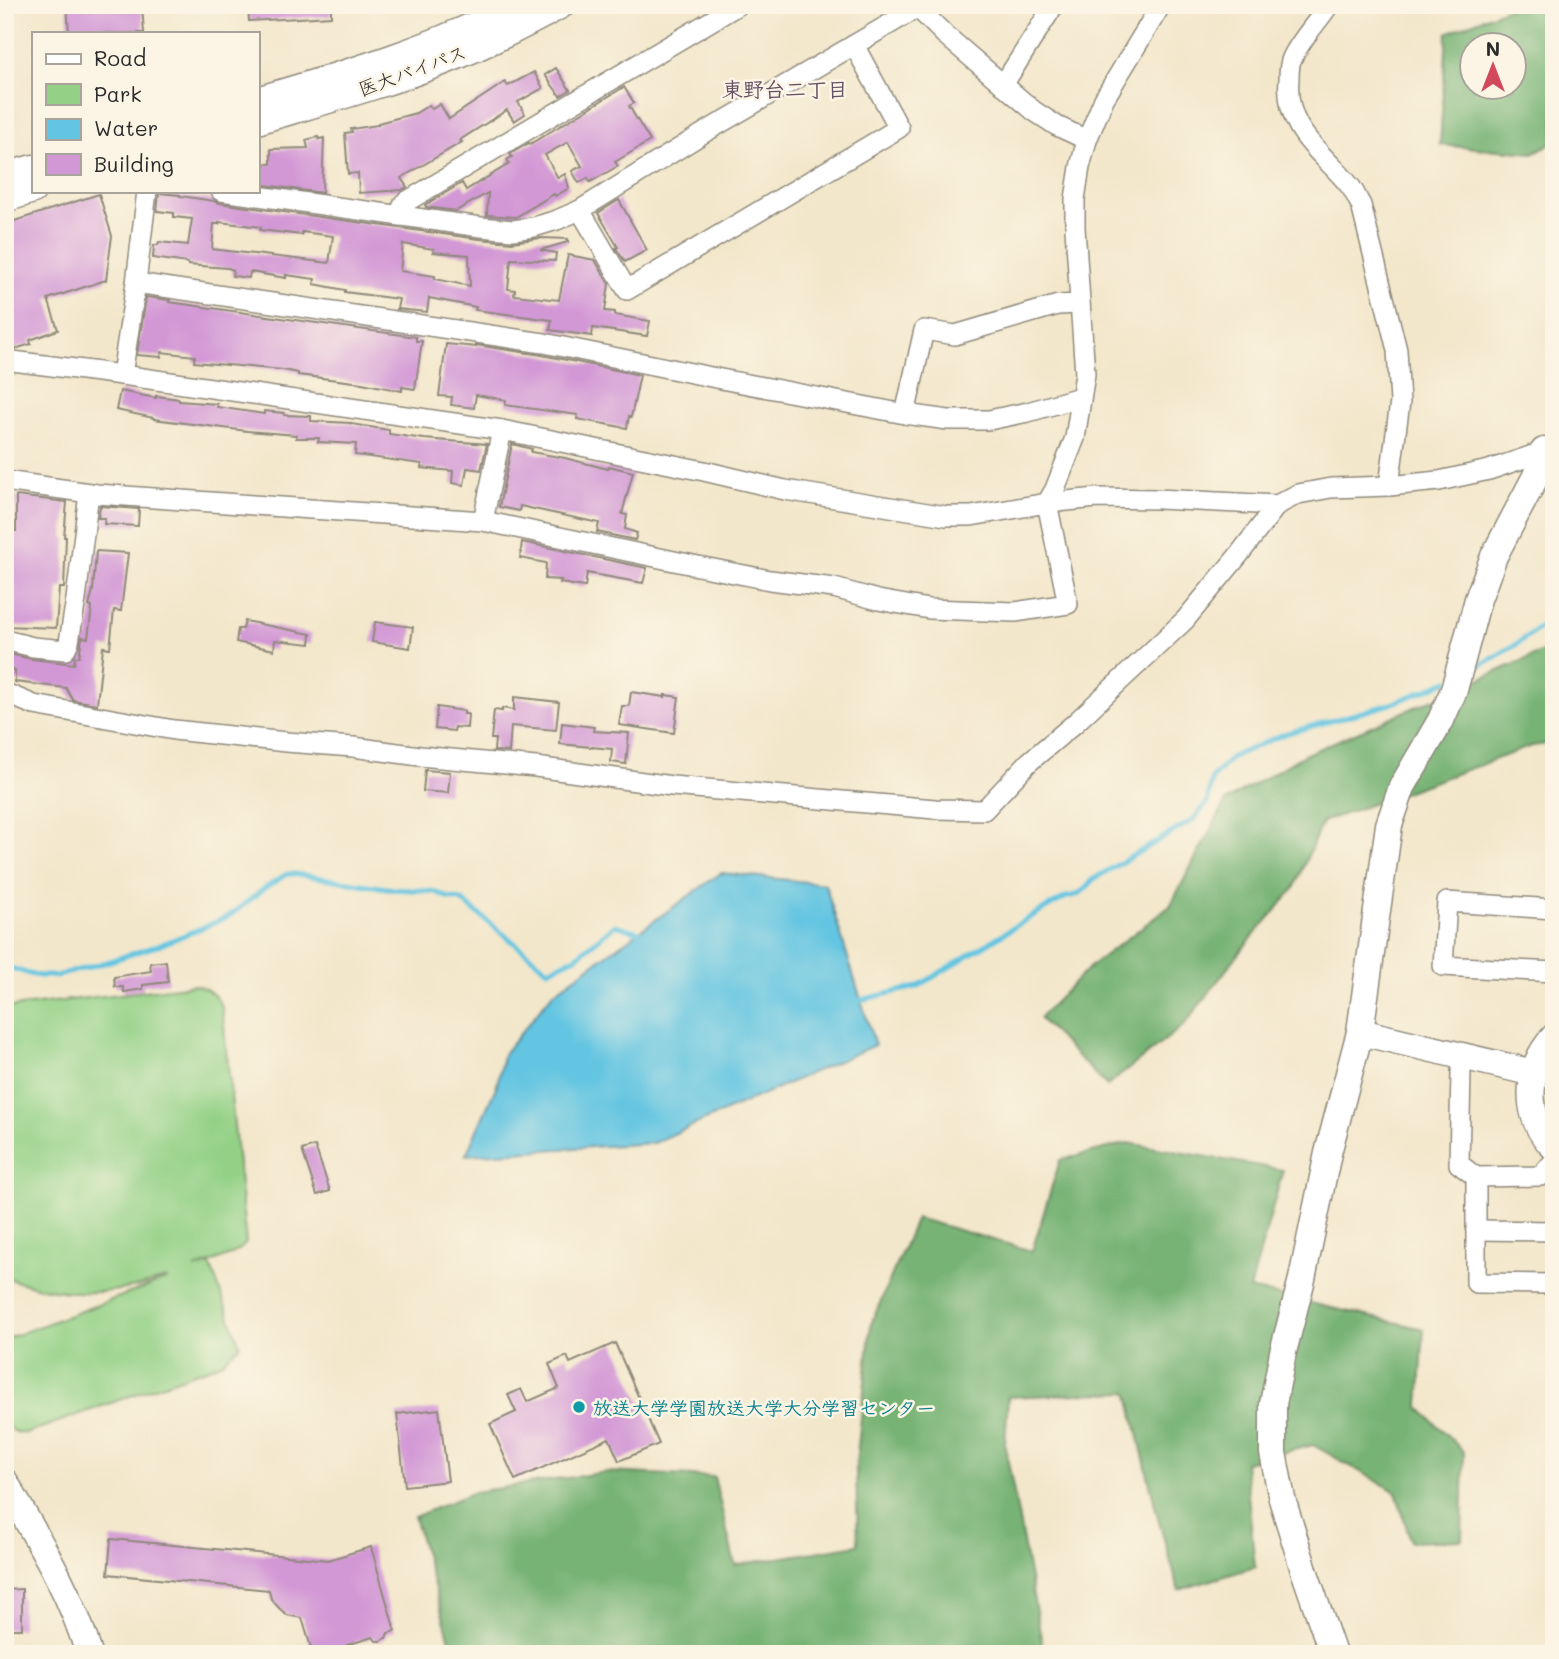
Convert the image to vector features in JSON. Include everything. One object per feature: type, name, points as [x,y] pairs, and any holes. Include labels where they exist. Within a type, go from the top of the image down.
[{"type":"street","name":"医大バイパス","points":[[259,99],[341,75],[438,41],[516,5]]},
{"type":"street","name":"医大バイパス","points":[[259,120],[445,61],[519,28],[561,5]]},
{"type":"street","points":[[400,216],[404,203],[738,5]]},
{"type":"street","points":[[1003,85],[1054,5]]},
{"type":"street","points":[[6,485],[249,506],[483,521],[698,566],[770,580],[834,588],[878,600],[929,609],[1016,612],[1068,604],[1047,503],[1075,438],[1085,374],[1075,199],[1087,140],[1104,99],[1161,5]]},
{"type":"street","points":[[1329,5],[1290,61],[1290,109],[1302,132],[1351,187],[1361,205],[1397,349],[1400,402],[1389,486]]},
{"type":"street","points":[[228,192],[481,227],[513,230],[534,227],[580,210],[916,6],[944,34],[1034,111],[1087,140]]},
{"type":"street","points":[[580,210],[627,290],[899,128],[854,45]]},
{"type":"street","points":[[5,176],[32,168]]},
{"type":"street","points":[[5,199],[32,190]]},
{"type":"street","points":[[122,375],[147,192]]},
{"type":"street","points":[[136,283],[544,343],[905,414],[948,419],[989,419],[1028,412],[1080,397]]},
{"type":"street","points":[[905,414],[924,330],[955,335],[1058,305],[1079,303]]},
{"type":"street","points":[[5,360],[502,430],[785,489],[946,516],[971,516],[1047,503],[1097,498],[1277,505]]},
{"type":"street","points":[[483,521],[502,430]]},
{"type":"street","points":[[5,693],[34,705],[174,730],[536,767],[683,787],[935,809],[984,810],[1029,762],[1074,724],[1185,620],[1277,505],[1298,494],[1331,488],[1439,481],[1489,470],[1549,450]]},
{"type":"street","points":[[1334,1654],[1282,1499],[1273,1452],[1273,1404],[1328,1153],[1360,1032],[1389,825],[1402,787],[1441,720],[1454,690],[1478,599],[1494,556],[1549,450]]},
{"type":"street","points":[[5,640],[33,647],[65,650],[69,642],[76,598],[89,493]]},
{"type":"street","points":[[1554,909],[1447,902],[1443,966],[1554,972]]},
{"type":"street","points":[[1360,1032],[1534,1073]]},
{"type":"street","points":[[1554,1037],[1544,1049],[1531,1089],[1533,1112],[1542,1133],[1554,1147]]},
{"type":"street","points":[[1464,1057],[1461,1072],[1460,1164],[1476,1177],[1541,1176],[1554,1161]]},
{"type":"street","points":[[1476,1177],[1476,1283],[1554,1284]]},
{"type":"street","points":[[1476,1230],[1554,1231]]},
{"type":"street","points":[[5,1482],[64,1587],[89,1654]]},
{"type":"green space","points":[[1515,5],[1554,5],[1554,142],[1533,153],[1440,145],[1447,33]]},
{"type":"green space","points":[[1554,647],[1554,743],[1532,746],[1322,822],[1294,889],[1243,948],[1184,1025],[1107,1086],[1039,1018],[1092,965],[1170,906],[1226,801],[1304,755]]},
{"type":"green space","points":[[194,985],[211,992],[222,1007],[246,1243],[230,1255],[195,1269],[210,1264],[240,1345],[214,1366],[27,1433],[12,1430],[5,1422],[5,1339],[168,1279],[120,1290],[70,1292],[37,1287],[5,1277],[5,1008]]},
{"type":"green space","points":[[1128,1143],[1283,1170],[1250,1289],[1424,1329],[1419,1407],[1464,1452],[1462,1540],[1411,1542],[1396,1492],[1313,1445],[1245,1462],[1255,1567],[1179,1590],[1159,1522],[1128,1392],[1008,1397],[1005,1445],[1044,1654],[454,1654],[414,1517],[474,1492],[606,1472],[714,1477],[735,1565],[858,1545],[856,1465],[871,1324],[916,1218],[1032,1251],[1060,1160]]},
{"type":"water","points":[[721,873],[825,884],[875,1045],[653,1143],[466,1155],[497,1085],[503,1055],[553,993]]},
{"type":"building","points":[[67,5],[142,5],[144,32],[69,32]]},
{"type":"building","points":[[248,5],[331,5],[331,16],[249,21]]},
{"type":"building","points":[[556,68],[570,90],[560,96],[545,75]]},
{"type":"building","points":[[534,72],[543,88],[518,102],[525,114],[514,121],[507,110],[460,140],[462,142],[401,178],[407,187],[402,190],[359,193],[358,173],[348,174],[345,133],[352,132],[351,129],[378,125],[416,113],[429,105],[432,109],[440,104],[449,119],[505,82],[508,86]]},
{"type":"building","points":[[624,87],[634,103],[629,106],[650,141],[615,162],[618,166],[590,182],[588,178],[579,183],[572,171],[582,166],[568,142],[545,155],[558,178],[565,174],[569,188],[516,217],[487,215],[488,193],[456,211],[426,207],[425,205],[462,183],[466,190],[509,164],[507,160],[512,157],[510,154]]},
{"type":"building","points":[[324,138],[322,193],[259,184],[259,163],[271,164],[271,149],[308,148],[306,140]]},
{"type":"building","points":[[159,193],[479,239],[512,242],[541,238],[568,239],[568,242],[540,250],[556,253],[555,261],[511,259],[508,289],[515,290],[514,295],[559,300],[568,255],[595,260],[609,284],[605,311],[650,321],[647,336],[593,328],[592,336],[550,330],[552,320],[475,310],[476,307],[429,298],[427,312],[397,309],[399,299],[345,292],[314,284],[315,279],[286,275],[286,278],[250,272],[249,278],[232,276],[233,270],[228,268],[188,265],[153,258],[154,245],[159,242],[188,245],[192,219],[157,211]],"holes":[[[219,222],[261,227],[260,230],[333,236],[329,263],[212,249],[214,224]],[[403,244],[434,249],[433,252],[469,255],[470,286],[435,279],[435,276],[400,271]]]},
{"type":"building","points":[[99,194],[112,236],[106,280],[48,299],[58,330],[30,340],[31,344],[15,349],[12,349],[12,345],[5,345],[5,224]]},
{"type":"building","points":[[619,200],[647,250],[625,262],[598,213]]},
{"type":"building","points":[[146,297],[416,337],[416,341],[422,341],[415,389],[402,387],[402,391],[298,375],[283,370],[194,362],[195,356],[162,352],[161,357],[137,355]]},
{"type":"building","points":[[446,344],[476,345],[542,355],[640,375],[627,428],[577,419],[578,415],[505,405],[506,400],[476,395],[474,408],[451,405],[452,397],[439,396]]},
{"type":"building","points":[[120,391],[156,398],[217,404],[217,407],[264,414],[264,411],[311,416],[311,421],[351,423],[389,430],[389,434],[487,444],[481,470],[467,468],[464,485],[452,483],[453,471],[421,468],[422,464],[355,455],[356,444],[318,442],[319,438],[296,438],[296,435],[154,419],[116,410]]},
{"type":"building","points":[[512,444],[532,449],[531,452],[633,472],[622,514],[627,515],[625,529],[637,533],[635,540],[597,532],[599,523],[520,506],[519,511],[499,507]]},
{"type":"building","points":[[16,496],[67,502],[64,588],[59,588],[56,628],[5,626],[5,565],[9,531],[16,531]]},
{"type":"building","points":[[100,506],[139,509],[138,526],[104,524],[105,518],[98,518]]},
{"type":"building","points":[[522,542],[647,568],[643,583],[587,573],[585,587],[560,583],[561,580],[545,579],[546,563],[520,558]]},
{"type":"building","points":[[96,551],[128,553],[121,611],[114,610],[110,648],[103,647],[97,704],[73,700],[66,688],[15,682],[15,670],[5,669],[5,653],[74,664],[75,657],[79,657],[82,637],[88,638]]},
{"type":"building","points":[[245,621],[311,634],[310,644],[275,640],[274,650],[236,642],[238,629],[243,629]]},
{"type":"building","points":[[375,622],[413,627],[410,648],[372,642]]},
{"type":"building","points":[[631,692],[679,697],[674,733],[619,725],[622,706],[629,706]]},
{"type":"building","points":[[514,697],[559,702],[556,730],[511,726],[509,752],[494,751],[495,739],[491,739],[494,710],[514,710]]},
{"type":"building","points":[[437,707],[464,711],[464,714],[468,714],[467,728],[455,727],[454,731],[435,729]]},
{"type":"building","points":[[562,723],[594,727],[593,731],[629,733],[626,764],[611,762],[612,749],[560,744]]},
{"type":"building","points":[[425,770],[450,772],[448,793],[423,791]]},
{"type":"building","points":[[166,961],[168,982],[143,985],[143,989],[124,992],[123,987],[115,987],[114,977],[151,971],[150,963]]},
{"type":"building","points":[[315,1146],[330,1191],[317,1195],[302,1150]]},
{"type":"building","name":"放送大学学園放送大学大分学習センター","points":[[615,1343],[659,1444],[619,1461],[609,1438],[515,1480],[490,1424],[516,1412],[508,1395],[521,1389],[527,1402],[559,1388],[549,1364],[567,1356],[570,1363]]},
{"type":"building","points":[[439,1409],[448,1481],[405,1486],[397,1414]]},
{"type":"building","points":[[111,1539],[328,1560],[371,1547],[395,1631],[388,1633],[381,1641],[376,1641],[373,1637],[347,1645],[350,1654],[313,1654],[302,1618],[287,1615],[271,1599],[269,1590],[108,1574]]},
{"type":"building","points":[[22,1589],[22,1629],[5,1629],[5,1590]]},
{"type":"waterway","points":[[1467,673],[1514,646],[1554,617]]},
{"type":"waterway","points":[[856,1001],[917,987],[1027,919],[1066,897],[1081,892],[1092,880],[1193,820],[1207,803],[1212,778],[1232,757],[1284,734],[1391,704],[1448,681]]},
{"type":"waterway","points":[[5,966],[29,974],[57,976],[107,962],[165,943],[229,916],[287,874],[393,889],[436,892],[461,900],[548,970],[576,957],[615,925],[642,933]]},
{"type":"place","name":"放送大学学園放送大学大分学習センター","points":[[579,1407]]},
{"type":"district","name":"東野台二丁目","points":[[785,88]]}]
